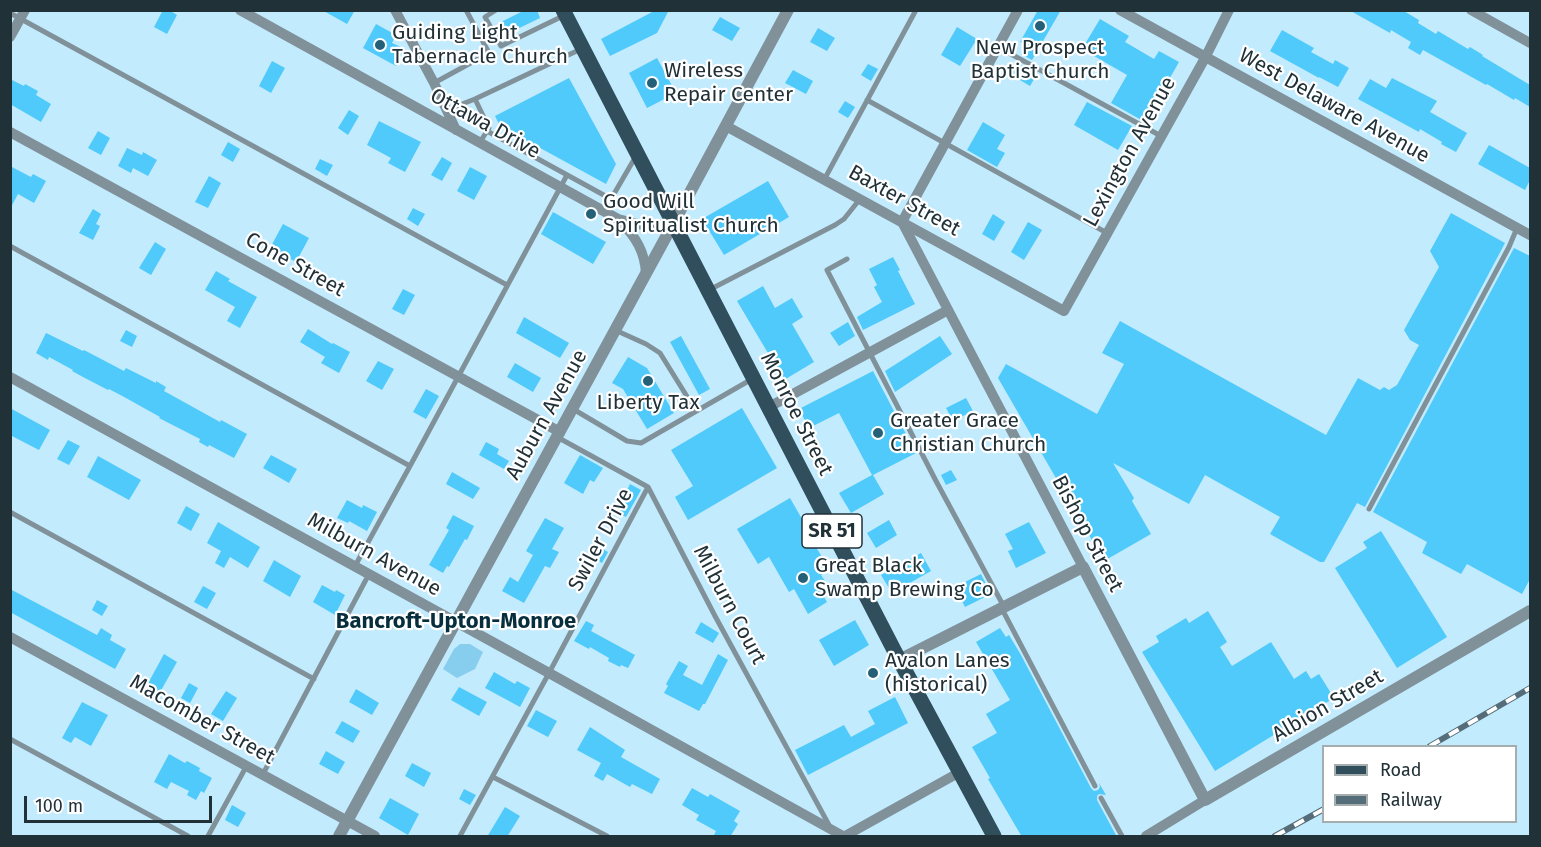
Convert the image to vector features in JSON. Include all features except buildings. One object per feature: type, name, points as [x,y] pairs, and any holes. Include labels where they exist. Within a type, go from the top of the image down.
[{"type":"main road","name":"Monroe Street","points":[[564,13],[899,660],[994,837]]},
{"type":"street","name":"Ottawa Drive","points":[[240,10],[618,219],[646,225],[673,224]]},
{"type":"street","points":[[395,10],[457,130]]},
{"type":"street","name":"Auburn Avenue","points":[[339,837],[788,10]]},
{"type":"street","points":[[902,222],[1018,10]]},
{"type":"street","name":"West Delaware Avenue","points":[[1120,10],[1205,58],[1526,229]]},
{"type":"street","name":"Lexington Avenue","points":[[1064,311],[1205,58],[1229,10]]},
{"type":"street","points":[[1472,10],[1530,43]]},
{"type":"street","points":[[10,37],[19,14]]},
{"type":"street","name":"Baxter Street","points":[[726,126],[1064,311]]},
{"type":"street","name":"Cone Street","points":[[10,132],[458,376],[559,435]]},
{"type":"street","name":"Ottawa Drive","points":[[618,219],[636,239],[642,250],[646,261],[646,274]]},
{"type":"street","name":"Bishop Street","points":[[902,222],[1205,800]]},
{"type":"street","points":[[769,407],[948,310]]},
{"type":"street","name":"Milburn Avenue","points":[[10,377],[839,835]]},
{"type":"street","points":[[899,660],[1083,567]]},
{"type":"street","name":"Albion Street","points":[[1146,837],[1205,800],[1530,611]]},
{"type":"street","name":"Macomber Street","points":[[10,637],[375,837]]},
{"type":"street","points":[[839,835],[960,772]]},
{"type":"lane","points":[[466,10],[489,53]]},
{"type":"lane","points":[[496,10],[485,16],[501,46]]},
{"type":"lane","points":[[824,180],[916,10]]},
{"type":"lane","points":[[434,83],[564,13]]},
{"type":"lane","points":[[19,14],[507,285]]},
{"type":"lane","points":[[998,47],[1161,136]]},
{"type":"lane","points":[[447,110],[582,49]]},
{"type":"lane","points":[[475,99],[489,128],[480,143]]},
{"type":"lane","points":[[867,100],[1107,233]]},
{"type":"lane","points":[[487,131],[611,199]]},
{"type":"lane","points":[[508,158],[515,146]]},
{"type":"lane","points":[[604,211],[637,154]]},
{"type":"lane","points":[[537,174],[544,162]]},
{"type":"lane","points":[[354,566],[567,175]]},
{"type":"lane","points":[[708,291],[835,225],[844,219],[860,199]]},
{"type":"lane","points":[[1369,509],[1509,247],[1526,229]]},
{"type":"lane","points":[[10,246],[410,466]]},
{"type":"lane","points":[[847,259],[827,270],[1095,786]]},
{"type":"lane","points":[[615,330],[660,353],[696,411]]},
{"type":"lane","points":[[573,409],[627,441],[641,443],[754,378]]},
{"type":"lane","points":[[559,435],[648,487]]},
{"type":"lane","name":"Swiler Drive","points":[[460,837],[648,487]]},
{"type":"lane","name":"Milburn Court","points":[[648,487],[715,616],[839,835]]},
{"type":"lane","points":[[10,512],[314,679]]},
{"type":"lane","points":[[263,776],[369,574]]},
{"type":"lane","points":[[10,739],[188,837]]},
{"type":"lane","points":[[208,837],[246,766]]},
{"type":"lane","points":[[493,777],[607,837]]},
{"type":"lane","points":[[1101,798],[1122,837]]},
{"type":"shaded area","points":[[460,644],[470,644],[483,652],[475,669],[457,678],[443,669],[454,649]]},
{"type":"railway","points":[[1432,745],[1530,688]]},
{"type":"railway","points":[[1275,836],[1322,810]]},
{"type":"place","name":"New Prospect Baptist Church","points":[[1040,26]]},
{"type":"place","name":"Guiding Light Tabernacle Church","points":[[380,45]]},
{"type":"place","name":"Wireless Repair Center","points":[[652,83]]},
{"type":"place","name":"Good Will Spiritualist Church","points":[[591,214]]},
{"type":"place","name":"Liberty Tax","points":[[648,381]]},
{"type":"place","name":"Greater Grace Christian Church","points":[[878,433]]},
{"type":"place","name":"Great Black Swamp Brewing Co","points":[[803,578]]},
{"type":"place","name":"Avalon Lanes (historical)","points":[[873,673]]},
{"type":"district","name":"Bancroft-Upton-Monroe","points":[[456,622]]}]
